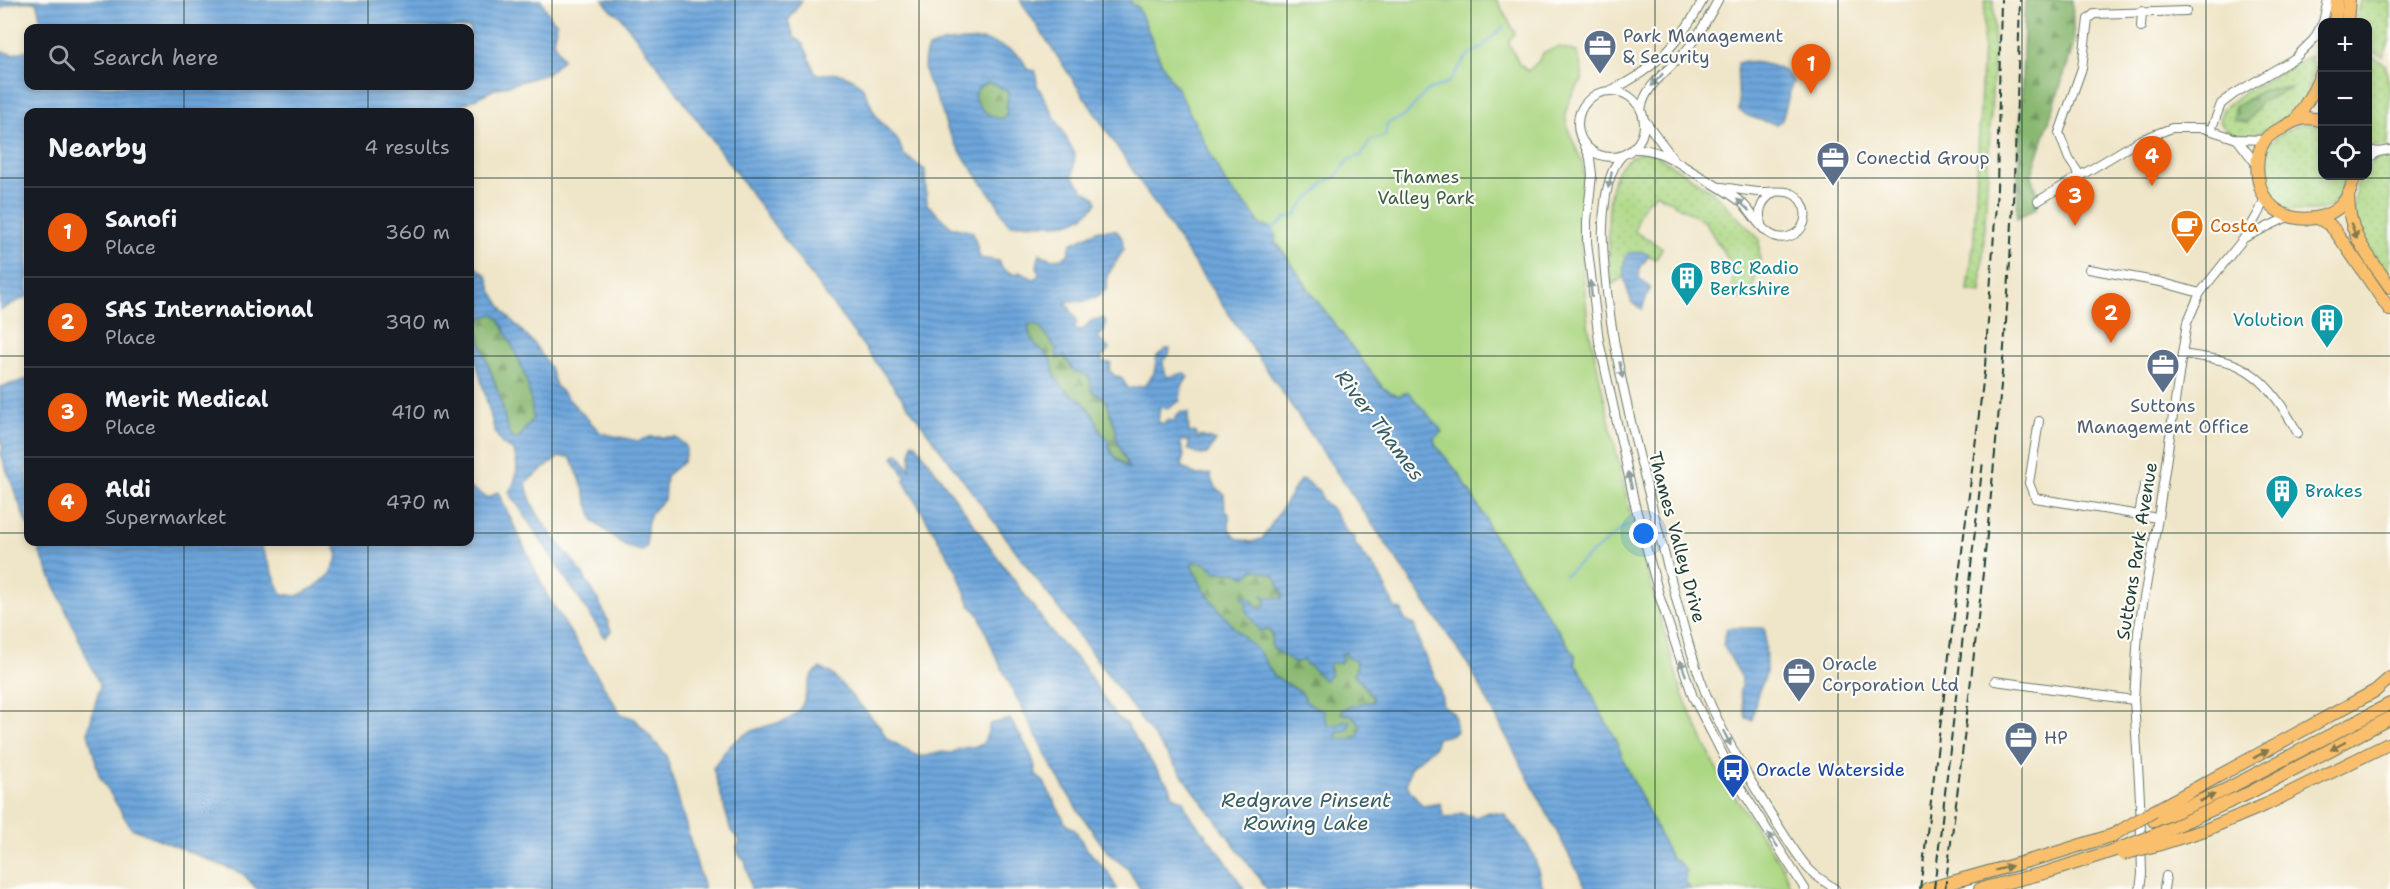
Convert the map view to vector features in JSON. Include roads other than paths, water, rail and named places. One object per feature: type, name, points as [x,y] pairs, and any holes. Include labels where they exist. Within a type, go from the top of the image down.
[{"type":"main road","points":[[2335,18],[2337,0]]},
{"type":"main road","points":[[2348,18],[2349,0]]},
{"type":"main road","points":[[2296,120],[2318,81]]},
{"type":"main road","points":[[2318,120],[2312,118],[2296,120],[2264,140],[2259,150],[2257,165],[2265,197],[2272,207],[2290,216],[2318,218],[2330,225],[2390,310]]},
{"type":"main road","points":[[2354,180],[2348,196],[2348,213],[2355,236],[2390,287]]},
{"type":"main road","points":[[2318,218],[2335,211],[2348,196]]},
{"type":"main road","points":[[1927,889],[2113,835],[2154,816],[2375,691],[2390,678]]},
{"type":"main road","points":[[2154,816],[2223,791],[2390,704]]},
{"type":"main road","points":[[2156,840],[2390,718]]},
{"type":"main road","points":[[1980,889],[2048,872],[2156,840],[2205,830],[2255,810],[2390,743]]},
{"type":"street","points":[[1644,120],[1643,132],[1633,149],[1622,156],[1611,158],[1596,154],[1585,146],[1579,134],[1580,112],[1593,96],[1627,83],[1651,67],[1672,48],[1695,16],[1703,0]]},
{"type":"street","points":[[1641,110],[1646,92],[1682,55],[1707,22],[1718,0]]},
{"type":"street","points":[[2324,18],[2328,0]]},
{"type":"street","points":[[2080,175],[2069,159],[2059,134],[2082,68],[2088,19],[2094,14],[2186,11]]},
{"type":"street","points":[[2141,27],[2142,12]]},
{"type":"street","points":[[2211,130],[2221,104],[2295,58],[2318,32]]},
{"type":"street","points":[[1606,91],[1626,94],[1635,101],[1644,120],[1673,158]]},
{"type":"street","points":[[2038,201],[2140,140],[2172,128],[2195,127],[2237,139],[2264,140]]},
{"type":"street","points":[[2237,139],[2257,165]]},
{"type":"street","name":"Thames Valley Drive","points":[[1585,146],[1590,158],[1592,174],[1587,242],[1599,341],[1635,505],[1660,598],[1697,706],[1738,784],[1805,889]]},
{"type":"street","points":[[1633,149],[1645,149],[1673,158],[1702,178],[1722,187],[1744,205],[1769,234],[1784,238],[1792,236],[1804,224],[1806,215],[1800,198],[1785,191],[1773,193],[1722,187]]},
{"type":"street","points":[[2372,151],[2390,150]]},
{"type":"street","points":[[2372,156],[2378,152]]},
{"type":"street","name":"Thames Valley Drive","points":[[1622,156],[1616,162],[1609,177],[1603,241],[1606,280],[1628,402],[1651,502],[1690,646],[1706,694],[1726,738],[1751,783],[1808,868],[1835,889]]},
{"type":"street","points":[[1761,225],[1760,206],[1766,197],[1773,193]]},
{"type":"street","name":"Suttons Park Avenue","points":[[2140,889],[2142,874],[2140,799],[2134,700],[2138,632],[2158,518],[2187,323],[2200,293],[2244,238],[2265,197]]},
{"type":"street","name":"Suttons Park Avenue","points":[[2244,238],[2290,216]]},
{"type":"street","points":[[2089,269],[2160,282],[2200,293]]},
{"type":"street","points":[[2182,354],[2230,363],[2255,377],[2281,402],[2298,434]]},
{"type":"street","points":[[2039,422],[2030,483],[2035,498],[2158,518]]},
{"type":"street","points":[[2139,515],[2144,486]]},
{"type":"street","points":[[1995,681],[2134,700]]},
{"type":"street","points":[[2164,889],[2166,876]]},
{"type":"water","points":[[0,0],[541,0],[551,18],[557,23],[553,41],[563,59],[547,74],[495,89],[456,108],[24,108],[24,298],[0,310],[0,51],[13,54],[24,51],[24,90],[474,90],[474,24],[41,24],[37,3],[17,2],[0,10]]},
{"type":"water","name":"Redgrave Pinsent Rowing Lake","points":[[603,0],[802,0],[788,21],[795,38],[806,49],[816,74],[839,74],[861,85],[877,117],[895,137],[903,154],[925,170],[927,204],[951,227],[973,232],[980,258],[998,261],[1004,270],[1016,275],[1019,272],[1034,279],[1039,275],[1037,266],[1040,253],[1057,259],[1068,255],[1071,244],[1099,230],[1116,230],[1122,238],[1124,249],[1107,276],[1106,290],[1087,301],[1066,301],[1077,321],[1074,329],[1083,330],[1091,321],[1103,318],[1106,322],[1104,332],[1098,337],[1109,349],[1100,359],[1111,363],[1109,370],[1115,376],[1121,377],[1128,389],[1146,385],[1154,373],[1157,356],[1166,349],[1170,349],[1169,355],[1163,361],[1164,372],[1168,377],[1184,373],[1188,377],[1181,388],[1180,401],[1168,408],[1160,407],[1158,422],[1164,424],[1168,420],[1174,421],[1181,412],[1188,413],[1189,433],[1195,432],[1198,439],[1200,436],[1216,441],[1207,454],[1201,455],[1188,449],[1189,441],[1180,441],[1184,455],[1181,466],[1196,475],[1211,474],[1213,483],[1224,494],[1225,510],[1229,514],[1229,529],[1236,538],[1251,542],[1262,539],[1300,480],[1304,480],[1319,491],[1322,500],[1333,510],[1348,534],[1355,537],[1355,544],[1380,576],[1395,608],[1402,610],[1404,619],[1414,625],[1438,684],[1443,705],[1454,714],[1457,731],[1437,738],[1434,747],[1411,767],[1407,783],[1409,789],[1423,806],[1440,803],[1444,817],[1449,818],[1461,813],[1476,817],[1488,812],[1504,814],[1532,852],[1544,889],[1267,889],[652,58],[619,15]],"holes":[[[1029,324],[1038,325],[1056,348],[1057,359],[1064,356],[1074,371],[1089,376],[1092,391],[1106,400],[1116,430],[1116,438],[1129,469],[1112,453],[1108,439],[1100,431],[1094,416],[1083,401],[1067,391],[1057,380],[1050,358],[1032,340]],[[1192,562],[1206,563],[1216,572],[1237,572],[1246,577],[1254,569],[1274,575],[1283,594],[1282,599],[1262,596],[1266,601],[1264,608],[1258,608],[1250,598],[1243,596],[1243,600],[1248,603],[1245,609],[1259,631],[1269,629],[1273,637],[1271,644],[1273,648],[1294,663],[1304,660],[1305,664],[1324,680],[1331,674],[1328,667],[1330,663],[1340,663],[1343,659],[1341,654],[1346,652],[1347,658],[1356,661],[1354,674],[1373,697],[1372,702],[1359,703],[1341,710],[1361,725],[1358,736],[1348,740],[1337,739],[1336,735],[1339,731],[1346,731],[1350,721],[1344,720],[1338,725],[1326,725],[1324,711],[1306,702],[1302,693],[1274,676],[1259,652],[1234,628],[1206,593],[1192,567]]]},
{"type":"water","name":"River Thames","points":[[1020,0],[1130,0],[1132,5],[1137,6],[1170,79],[1177,88],[1226,184],[1251,211],[1261,226],[1271,227],[1276,236],[1275,244],[1278,245],[1383,388],[1398,396],[1408,392],[1439,427],[1442,432],[1434,438],[1436,446],[1459,474],[1486,519],[1488,527],[1575,655],[1575,664],[1585,678],[1599,710],[1616,739],[1624,762],[1671,858],[1686,871],[1685,881],[1690,889],[1587,889],[1469,666],[1188,254]]},
{"type":"water","points":[[983,40],[996,44],[1020,57],[1027,69],[1036,71],[1037,85],[1075,154],[1073,177],[1084,191],[1095,197],[1097,203],[1087,213],[1067,223],[1011,225],[1008,222],[948,131],[941,108],[926,77],[924,63],[928,48],[945,42]],"holes":[[[987,83],[995,84],[1008,92],[1007,113],[1003,119],[985,112],[974,96],[979,87]]]},
{"type":"water","points":[[1745,61],[1778,68],[1789,75],[1793,81],[1782,120],[1776,124],[1751,117],[1739,110],[1737,63]]},
{"type":"water","points":[[1642,252],[1649,255],[1640,268],[1639,278],[1650,288],[1642,309],[1632,303],[1626,284],[1624,265],[1628,253]]},
{"type":"water","points":[[474,265],[487,276],[492,292],[505,313],[534,344],[550,367],[556,386],[601,433],[638,441],[650,437],[675,437],[685,445],[686,452],[683,462],[666,476],[664,500],[650,515],[647,525],[647,546],[642,551],[627,547],[594,522],[570,457],[559,457],[526,482],[539,516],[576,565],[601,605],[611,631],[605,638],[509,492],[516,477],[516,457],[514,451],[502,444],[495,432],[474,354]],"holes":[[[494,314],[502,325],[522,367],[530,397],[533,419],[518,439],[512,439],[507,429],[502,403],[484,353],[477,325],[483,317]]]},
{"type":"water","points":[[24,380],[24,516],[1,455],[3,445],[0,442],[0,387]]},
{"type":"water","points":[[912,442],[916,444],[1055,637],[1082,664],[1114,714],[1126,724],[1170,786],[1173,796],[1183,800],[1188,813],[1223,857],[1244,889],[1140,889],[1128,869],[1108,853],[1077,809],[1053,769],[995,655],[979,615],[970,605],[956,569],[903,480],[906,478],[893,456],[899,453],[910,469]]},
{"type":"water","points":[[474,490],[488,498],[498,492],[548,597],[621,714],[635,719],[666,755],[704,889],[257,889],[243,874],[131,828],[99,775],[88,732],[100,686],[37,546],[261,546],[282,594],[297,596],[313,588],[330,575],[338,556],[334,546],[474,546]]},
{"type":"water","points":[[1727,628],[1763,628],[1765,631],[1766,674],[1757,696],[1752,720],[1746,718],[1740,692],[1742,678],[1723,645]]},
{"type":"water","points":[[820,668],[832,674],[881,728],[887,739],[918,756],[942,752],[952,753],[956,750],[981,745],[986,739],[990,724],[1010,719],[1030,753],[1036,775],[1044,782],[1066,824],[1075,830],[1085,847],[1108,872],[1117,889],[751,889],[745,860],[739,855],[737,848],[740,841],[731,831],[713,768],[729,746],[741,736],[784,721],[798,712],[812,677]]},
{"type":"waterway","points":[[1270,231],[1286,218],[1296,215],[1304,202],[1318,191],[1323,183],[1336,177],[1349,159],[1361,156],[1370,141],[1385,136],[1387,123],[1404,117],[1427,91],[1449,82],[1467,56],[1482,47],[1504,26]]},
{"type":"waterway","points":[[1565,575],[1628,524]]},
{"type":"railway","points":[[1920,889],[1985,366],[1997,189],[2001,0]]},
{"type":"railway","points":[[1945,889],[1995,453],[2012,231],[2020,0]]},
{"type":"railway","points":[[1934,889],[1983,461]]},
{"type":"place","name":"Park Management & Security","points":[[1600,75]]},
{"type":"place","name":"Sanofi","points":[[1811,94]]},
{"type":"place","name":"Aldi","points":[[2152,186]]},
{"type":"place","name":"Conectid Group","points":[[1833,187]]},
{"type":"place","name":"Merit Medical","points":[[2075,226]]},
{"type":"place","name":"Costa","points":[[2187,255]]},
{"type":"place","name":"BBC Radio Berkshire","points":[[1687,307]]},
{"type":"place","name":"SAS International","points":[[2111,343]]},
{"type":"place","name":"Volution","points":[[2327,349]]},
{"type":"place","name":"Suttons Management Office","points":[[2163,394]]},
{"type":"place","name":"Brakes","points":[[2282,520]]},
{"type":"place","name":"Oracle Corporation Ltd","points":[[1799,703]]},
{"type":"place","name":"HP","points":[[2021,767]]},
{"type":"place","name":"Oracle Waterside","points":[[1733,799]]},
{"type":"park label","name":"Thames Valley Park","points":[[1426,187]]}]
